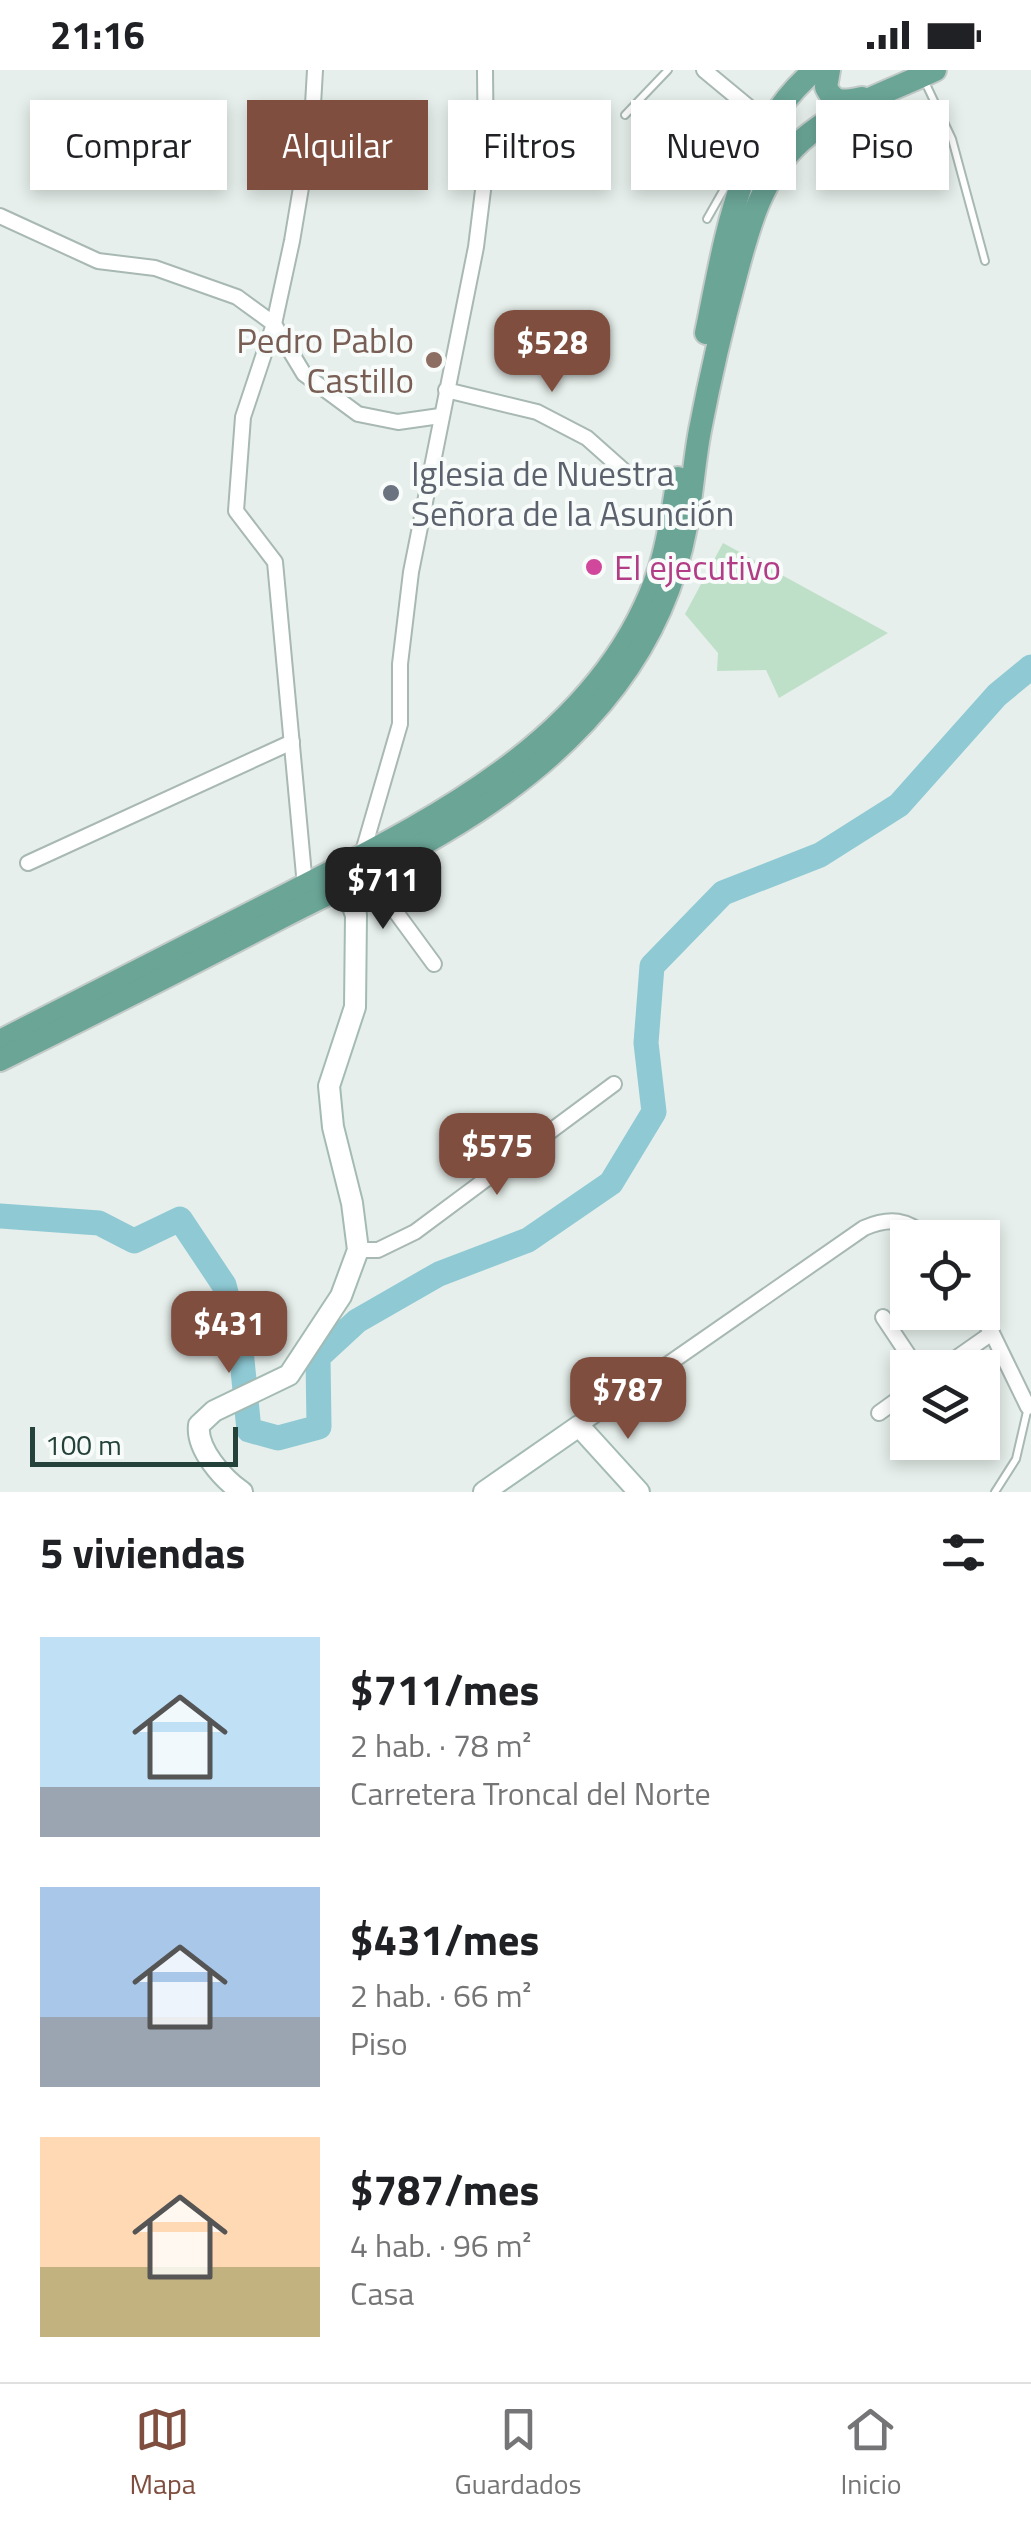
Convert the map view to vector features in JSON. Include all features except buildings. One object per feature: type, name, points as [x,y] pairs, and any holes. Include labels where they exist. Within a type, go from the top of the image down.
[{"type":"main road","points":[[784,100],[815,70]]},
{"type":"main road","points":[[829,70],[826,87],[840,102],[886,93]]},
{"type":"main road","points":[[0,1041],[304,886],[424,846],[528,777],[585,722],[630,664],[653,625],[674,575],[687,524],[700,431],[722,328],[760,200],[774,174],[803,139],[832,120],[928,73]]},
{"type":"main road","points":[[0,1060],[345,885],[364,865],[459,803],[532,748],[591,688],[636,621],[660,568],[718,275],[741,190]]},
{"type":"street","points":[[304,886],[275,562],[236,511],[243,417],[274,324],[312,122],[315,70]]},
{"type":"street","points":[[434,964],[364,865],[400,724],[400,664],[411,572],[476,247],[486,166],[485,70]]},
{"type":"street","points":[[704,70],[733,100]]},
{"type":"street","points":[[0,216],[98,260],[155,268],[237,297],[274,324],[304,374],[358,414],[398,422],[440,416]]},
{"type":"street","points":[[446,390],[537,412],[587,438],[623,470]]},
{"type":"street","points":[[28,863],[292,742]]},
{"type":"street","points":[[242,1492],[223,1476],[200,1440],[200,1425],[214,1411],[289,1374],[341,1296],[358,1250],[352,1203],[333,1127],[329,1086],[355,1006],[356,915],[345,885]]},
{"type":"street","points":[[358,1250],[378,1250],[415,1232],[614,1084]]},
{"type":"street","points":[[484,1492],[864,1228],[891,1220]]},
{"type":"street","points":[[883,1317],[905,1350]]},
{"type":"street","points":[[990,1330],[1028,1408]]},
{"type":"street","points":[[968,1350],[992,1333]]},
{"type":"street","points":[[879,1413],[890,1405]]},
{"type":"street","points":[[579,1426],[639,1492]]},
{"type":"lane","points":[[625,115],[668,70]]},
{"type":"lane","points":[[928,73],[952,139],[985,261]]},
{"type":"lane","points":[[707,219],[723,190]]},
{"type":"lane","points":[[996,1492],[1016,1458],[1028,1408]]},
{"type":"green space","points":[[723,543],[888,633],[779,698],[766,670],[717,671],[718,653],[685,614]]},
{"type":"waterway","points":[[0,1216],[99,1223],[134,1241],[180,1219],[224,1285],[241,1350],[249,1430],[278,1438],[319,1427],[318,1357],[357,1321],[439,1274],[528,1240],[611,1183],[654,1112],[646,1043],[652,966],[723,893],[820,855],[899,805],[997,695],[1031,667]]},
{"type":"place","name":"Pedro Pablo Castillo","points":[[434,360]]},
{"type":"place","name":"Iglesia de Nuestra Señora de la Asunción","points":[[391,493]]},
{"type":"place","name":"El ejecutivo","points":[[594,567]]}]
